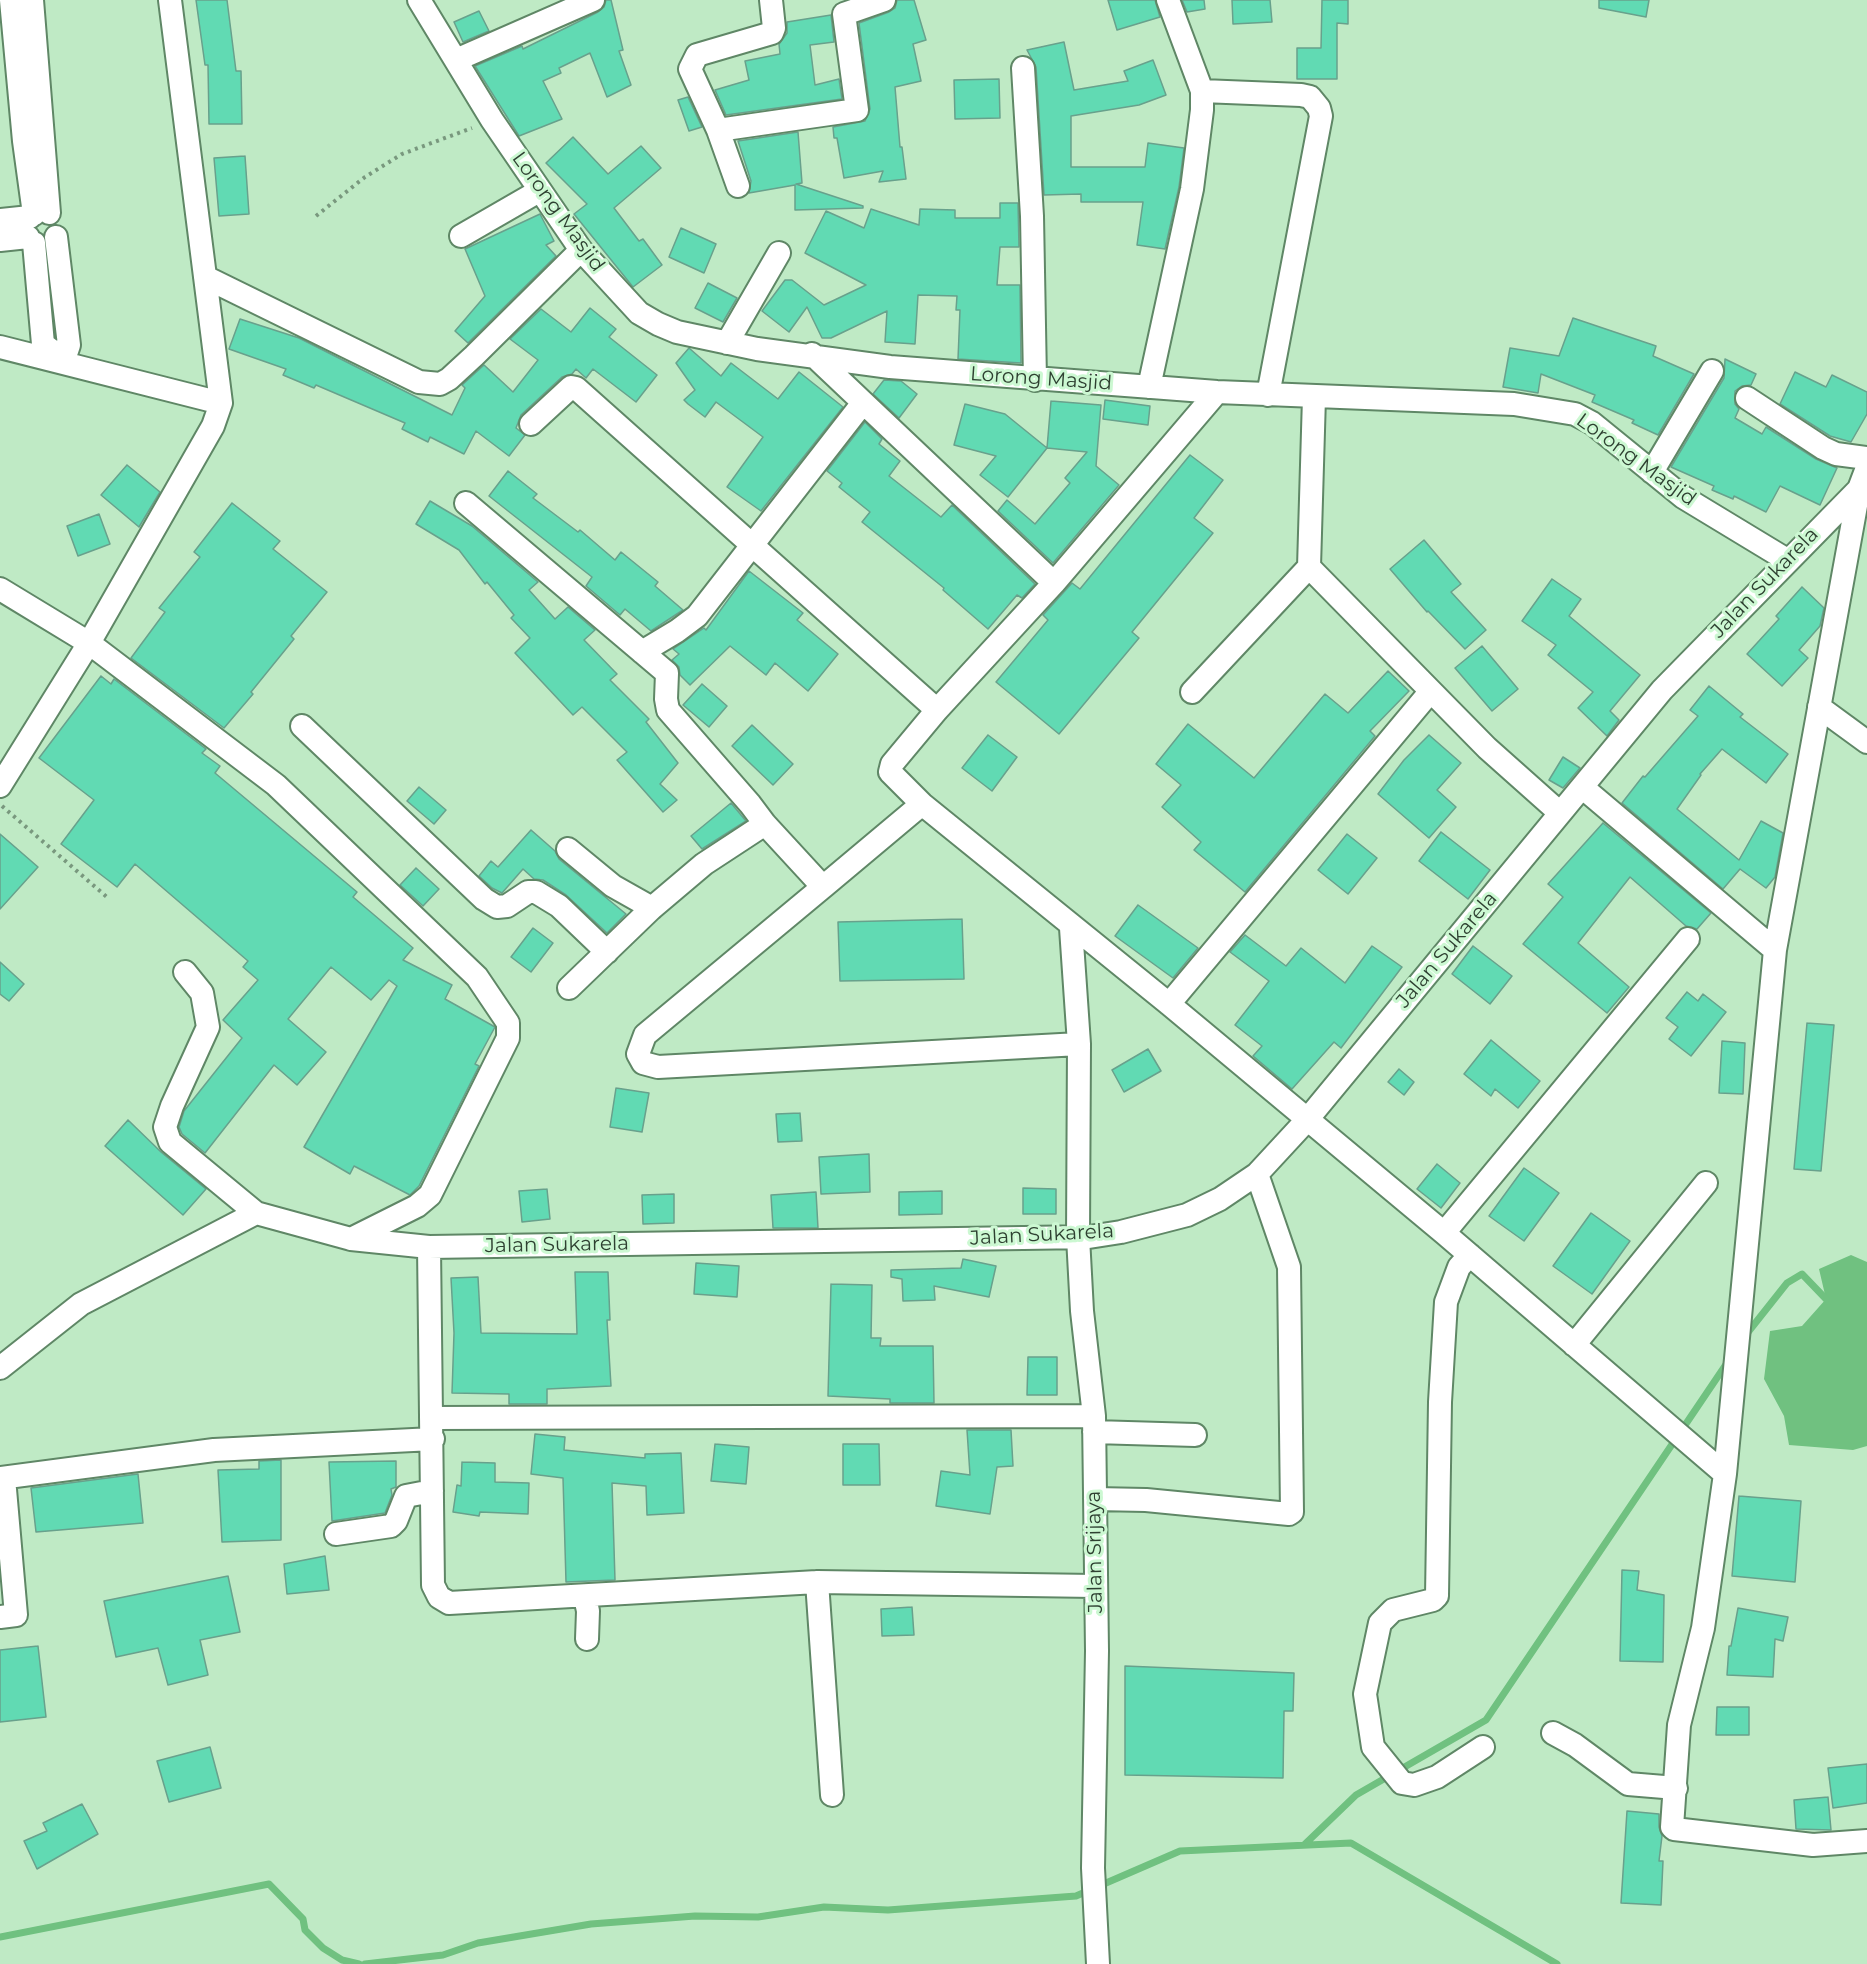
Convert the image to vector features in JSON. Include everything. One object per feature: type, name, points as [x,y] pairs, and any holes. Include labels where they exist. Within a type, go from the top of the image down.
[{"type":"street","points":[[0,786],[89,643],[213,426],[221,403],[170,0]]},
{"type":"street","name":"Lorong Masjid","points":[[419,0],[492,120],[581,250],[639,313],[677,332],[727,343],[890,367],[1035,380],[1216,392],[1514,404],[1575,414],[1592,423],[1683,497],[1787,560]]},
{"type":"street","points":[[456,60],[593,0]]},
{"type":"street","points":[[738,186],[718,130],[690,69],[696,55],[772,33],[774,28],[771,0]]},
{"type":"street","points":[[718,130],[856,110],[844,14],[884,0]]},
{"type":"street","points":[[1149,387],[1192,189],[1202,91],[1168,0]]},
{"type":"street","points":[[0,240],[35,225],[56,219],[59,228],[56,237],[69,345],[67,351],[52,351],[44,344],[35,225],[24,141],[22,4]]},
{"type":"street","points":[[1023,68],[1032,216],[1035,380]]},
{"type":"street","points":[[1202,91],[1301,95],[1310,97],[1319,108],[1321,116],[1268,394]]},
{"type":"street","points":[[461,236],[539,191]]},
{"type":"street","points":[[0,220],[35,225]]},
{"type":"street","points":[[206,277],[419,382],[440,384],[449,379],[474,356],[581,250]]},
{"type":"street","points":[[727,343],[779,253]]},
{"type":"street","points":[[0,347],[221,403]]},
{"type":"street","points":[[812,354],[862,404],[1054,583]]},
{"type":"street","points":[[1652,472],[1712,371]]},
{"type":"street","points":[[531,424],[571,387],[576,388],[937,710]]},
{"type":"street","points":[[1216,392],[1054,583],[937,710],[889,768],[890,772],[922,804],[1071,928],[1169,1004],[1306,1121],[1444,1233],[1725,1474]]},
{"type":"street","points":[[1192,692],[1310,567],[1314,397]]},
{"type":"street","points":[[1747,398],[1823,448],[1836,454],[1867,458]]},
{"type":"street","points":[[642,652],[677,632],[697,616],[862,404]]},
{"type":"street","points":[[1863,478],[1774,950],[1725,1474],[1703,1628],[1678,1725],[1672,1827],[1813,1845],[1867,1841]]},
{"type":"street","name":"Jalan Sukarela","points":[[256,1214],[351,1239],[429,1247],[1078,1237],[1121,1232],[1187,1215],[1221,1199],[1257,1174],[1306,1121],[1662,690],[1863,478]]},
{"type":"street","points":[[466,503],[667,673],[668,710],[750,804],[765,825],[823,887]]},
{"type":"street","points":[[1310,567],[1430,692],[1560,813]]},
{"type":"street","points":[[0,589],[89,643],[276,786],[477,977],[507,1023],[508,1038],[430,1195],[417,1206],[351,1239]]},
{"type":"street","points":[[1169,1004],[1430,692]]},
{"type":"street","points":[[1819,707],[1867,742]]},
{"type":"street","points":[[302,726],[484,899],[497,907],[507,906],[528,892],[536,892],[559,906],[607,952]]},
{"type":"street","points":[[1582,787],[1774,950]]},
{"type":"street","points":[[922,804],[645,1035],[638,1054],[643,1063],[658,1067],[1079,1044]]},
{"type":"street","points":[[569,988],[652,908],[704,864],[765,825]]},
{"type":"street","points":[[568,849],[612,886],[652,908]]},
{"type":"street","name":"Jalan Srijaya","points":[[1071,928],[1079,1044],[1078,1237],[1082,1311],[1094,1424],[1093,1868],[1098,1964]]},
{"type":"street","points":[[1444,1233],[1688,939]]},
{"type":"street","points":[[0,1368],[81,1304],[256,1214],[170,1142],[165,1127],[172,1106],[208,1027],[202,993],[185,972]]},
{"type":"street","points":[[1095,1499],[1169,1502],[1289,1514],[1292,1512],[1289,1267],[1257,1174]]},
{"type":"street","points":[[1574,1345],[1706,1183]]},
{"type":"street","points":[[429,1247],[433,1429],[433,1585],[439,1597],[449,1603],[817,1582],[1095,1586]]},
{"type":"street","points":[[1470,1255],[1456,1275],[1446,1302],[1440,1402],[1437,1596],[1433,1600],[1394,1610],[1380,1623],[1365,1694],[1373,1747],[1402,1783],[1414,1785],[1437,1777],[1483,1747]]},
{"type":"street","points":[[0,1617],[16,1615],[2,1478],[214,1450],[433,1429],[1094,1424],[1196,1435]]},
{"type":"street","points":[[336,1534],[391,1526],[396,1521],[406,1496],[432,1491]]},
{"type":"street","points":[[817,1582],[832,1795]]},
{"type":"street","points":[[585,1597],[588,1611],[587,1639]]},
{"type":"street","points":[[1553,1733],[1575,1745],[1628,1784],[1676,1788]]},
{"type":"path","points":[[315,216],[365,177],[402,154],[492,120]]},
{"type":"path","points":[[0,805],[108,898]]},
{"type":"shaded area","points":[[1851,1255],[1867,1262],[1867,1446],[1853,1450],[1789,1445],[1784,1416],[1764,1379],[1770,1331],[1802,1326],[1826,1299],[1819,1269]]},
{"type":"building","points":[[196,0],[227,0],[236,71],[241,71],[242,124],[209,124],[208,65],[205,65]]},
{"type":"building","points":[[606,0],[611,0],[623,50],[619,51],[631,85],[607,97],[590,53],[559,68],[561,73],[543,81],[562,119],[519,136],[475,66],[522,46],[523,49],[598,12],[604,7]]},
{"type":"building","points":[[897,0],[914,0],[926,40],[913,44],[921,81],[895,87],[900,147],[902,147],[906,179],[879,182],[883,171],[844,178],[833,127],[865,121],[870,109],[859,23],[889,12],[895,8]]},
{"type":"building","points":[[1108,0],[1155,0],[1160,17],[1117,30]]},
{"type":"building","points":[[1182,0],[1204,0],[1205,9],[1187,12]]},
{"type":"building","points":[[1232,0],[1270,0],[1272,22],[1233,24]]},
{"type":"building","points":[[1322,0],[1348,0],[1348,24],[1337,23],[1337,79],[1297,79],[1297,48],[1321,48]]},
{"type":"building","points":[[1599,0],[1649,0],[1646,17],[1599,8]]},
{"type":"building","points":[[479,11],[489,31],[463,42],[454,22]]},
{"type":"building","points":[[831,15],[834,42],[810,45],[815,85],[839,79],[842,99],[726,115],[715,90],[749,80],[745,61],[780,54],[779,44],[787,33],[787,22]]},
{"type":"building","points":[[1064,42],[1074,90],[1128,81],[1124,71],[1153,60],[1166,95],[1139,105],[1071,116],[1071,167],[1145,167],[1148,143],[1184,148],[1179,187],[1165,249],[1137,245],[1143,202],[1081,202],[1081,194],[1044,195],[1036,67],[1027,50]]},
{"type":"building","points":[[999,79],[1000,118],[955,119],[954,80]]},
{"type":"building","points":[[688,97],[702,127],[689,131],[678,100]]},
{"type":"building","points":[[798,132],[802,183],[796,184],[863,206],[863,208],[795,210],[795,185],[749,193],[751,181],[738,141]]},
{"type":"building","points":[[573,137],[608,174],[641,146],[661,168],[614,208],[639,241],[643,239],[662,265],[633,287],[574,214],[587,204],[546,163]]},
{"type":"building","points":[[245,156],[249,214],[219,216],[214,158]]},
{"type":"building","points":[[1000,203],[1018,203],[1019,247],[1000,247],[997,285],[1020,285],[1021,363],[958,359],[960,310],[956,310],[957,296],[918,295],[915,344],[885,342],[887,311],[831,338],[822,338],[807,307],[789,332],[762,311],[785,280],[792,280],[824,305],[866,285],[805,253],[826,211],[864,228],[871,209],[919,225],[920,209],[955,210],[955,218],[1000,218]]},
{"type":"building","points":[[540,214],[554,241],[546,245],[556,256],[468,343],[455,331],[485,296],[465,249]]},
{"type":"building","points":[[681,228],[716,244],[704,273],[669,257]]},
{"type":"building","points":[[708,283],[737,298],[723,322],[695,308]]},
{"type":"building","points":[[590,308],[616,329],[609,337],[657,375],[636,402],[593,369],[586,378],[576,369],[572,374],[562,377],[521,415],[516,428],[525,435],[509,456],[476,431],[464,454],[430,437],[428,442],[402,429],[405,423],[316,385],[314,388],[283,375],[286,369],[229,349],[240,319],[299,338],[452,415],[465,388],[462,385],[484,365],[513,392],[538,360],[510,339],[541,309],[571,332]]},
{"type":"building","points":[[1573,318],[1656,346],[1653,356],[1694,374],[1658,435],[1632,423],[1634,420],[1592,402],[1595,395],[1541,374],[1538,393],[1503,387],[1510,348],[1559,356]]},
{"type":"building","points":[[689,348],[721,376],[731,363],[778,399],[799,372],[843,407],[761,511],[727,487],[763,437],[716,402],[705,417],[684,400],[695,390],[676,363]]},
{"type":"building","points":[[1725,359],[1756,374],[1751,385],[1742,386],[1735,391],[1735,404],[1739,409],[1735,418],[1762,434],[1766,427],[1816,459],[1837,468],[1820,505],[1780,486],[1766,512],[1734,496],[1733,499],[1712,490],[1714,486],[1671,467],[1724,378]]},
{"type":"building","points":[[1795,372],[1826,387],[1832,375],[1867,392],[1867,414],[1851,442],[1830,436],[1780,404]]},
{"type":"building","points":[[884,380],[901,381],[917,394],[899,418],[873,394]]},
{"type":"building","points":[[1105,400],[1150,406],[1148,425],[1103,419]]},
{"type":"building","points":[[1051,401],[1101,405],[1096,466],[1119,485],[1053,563],[998,511],[1007,500],[1035,524],[1070,483],[1065,478],[1087,452],[1047,448]]},
{"type":"building","points":[[965,404],[1005,414],[1047,448],[1008,497],[980,475],[996,456],[954,445]]},
{"type":"building","points":[[865,422],[882,439],[879,444],[900,461],[889,476],[941,517],[952,505],[1035,584],[1022,598],[1017,595],[988,629],[943,590],[944,588],[862,522],[870,512],[839,487],[842,483],[827,471]]},
{"type":"building","points":[[1190,455],[1223,480],[1194,518],[1213,533],[1132,632],[1139,638],[1059,734],[996,682],[1048,620],[1043,615],[1072,583],[1080,589]]},
{"type":"building","points":[[127,465],[160,492],[139,527],[101,495]]},
{"type":"building","points":[[508,471],[537,494],[533,498],[578,532],[580,530],[615,560],[621,552],[658,582],[655,586],[683,610],[651,631],[625,609],[620,615],[586,586],[592,577],[489,496]]},
{"type":"building","points":[[430,501],[472,526],[538,582],[529,590],[555,619],[568,607],[595,630],[584,640],[617,674],[610,680],[649,719],[646,722],[678,763],[660,784],[677,800],[663,812],[617,760],[627,752],[582,707],[573,715],[515,653],[530,638],[511,618],[514,615],[487,582],[485,584],[459,550],[416,524]]},
{"type":"building","points":[[232,503],[280,541],[273,549],[327,592],[291,636],[294,639],[251,692],[253,694],[224,728],[131,658],[165,612],[159,608],[200,557],[194,552]]},
{"type":"building","points":[[99,514],[110,544],[78,556],[67,526]]},
{"type":"building","points":[[1424,540],[1461,584],[1451,592],[1486,630],[1465,649],[1427,612],[1390,569]]},
{"type":"building","points":[[749,571],[803,613],[797,620],[838,654],[808,691],[775,663],[766,675],[730,646],[690,685],[680,675],[679,667],[672,660],[679,654],[673,649],[704,628],[706,630]]},
{"type":"building","points":[[1552,579],[1581,599],[1569,616],[1640,675],[1610,711],[1619,720],[1607,736],[1578,708],[1593,692],[1548,655],[1556,645],[1522,621]]},
{"type":"building","points":[[1802,587],[1824,608],[1820,626],[1799,650],[1808,658],[1782,686],[1747,654],[1779,619],[1776,616]]},
{"type":"building","points":[[1482,646],[1518,689],[1492,711],[1455,668]]},
{"type":"building","points":[[1388,671],[1409,691],[1370,731],[1375,736],[1245,892],[1194,850],[1201,842],[1162,807],[1181,785],[1156,764],[1188,724],[1254,778],[1325,694],[1348,713]]},
{"type":"building","points":[[101,676],[111,684],[114,679],[206,749],[202,753],[220,766],[215,773],[357,892],[353,897],[413,948],[403,960],[452,985],[445,999],[495,1027],[475,1064],[479,1066],[419,1186],[410,1195],[354,1166],[350,1174],[304,1147],[397,986],[389,980],[371,1000],[331,967],[288,1019],[326,1052],[297,1085],[274,1065],[205,1153],[182,1134],[179,1127],[184,1111],[242,1038],[223,1020],[258,980],[243,967],[248,961],[135,864],[117,887],[61,844],[94,800],[39,758]]},
{"type":"building","points":[[702,684],[727,706],[709,727],[683,705]]},
{"type":"building","points":[[1709,686],[1743,714],[1740,717],[1788,754],[1766,783],[1722,749],[1700,774],[1677,809],[1739,860],[1761,821],[1783,833],[1775,877],[1766,888],[1740,869],[1723,889],[1622,803],[1643,776],[1645,777],[1698,716],[1690,710]]},
{"type":"building","points":[[752,725],[793,764],[773,785],[732,746]]},
{"type":"building","points":[[988,735],[1017,757],[992,791],[962,768]]},
{"type":"building","points":[[1429,735],[1461,763],[1437,790],[1456,807],[1429,838],[1378,794],[1404,760]]},
{"type":"building","points":[[1563,757],[1580,768],[1563,788],[1549,780]]},
{"type":"building","points":[[419,787],[446,810],[434,824],[407,801]]},
{"type":"building","points":[[731,803],[746,821],[702,849],[691,836]]},
{"type":"building","points":[[1603,823],[1711,913],[1697,929],[1686,926],[1630,877],[1578,943],[1629,987],[1607,1013],[1523,944],[1563,897],[1548,884]]},
{"type":"building","points":[[531,830],[555,851],[559,859],[626,914],[607,933],[566,895],[543,880],[534,879],[523,869],[502,893],[492,888],[479,876],[491,861],[498,867]]},
{"type":"building","points":[[1441,832],[1490,870],[1468,899],[1419,861]]},
{"type":"building","points":[[0,834],[38,867],[0,909]]},
{"type":"building","points":[[1347,834],[1377,858],[1348,894],[1318,870]]},
{"type":"building","points":[[416,868],[439,889],[423,906],[400,885]]},
{"type":"building","points":[[1138,905],[1198,948],[1173,978],[1115,936]]},
{"type":"building","points":[[962,919],[964,979],[840,981],[838,922]]},
{"type":"building","points":[[533,928],[553,943],[531,972],[511,957]]},
{"type":"building","points":[[1245,935],[1286,966],[1301,948],[1345,983],[1372,946],[1402,967],[1341,1048],[1334,1042],[1292,1089],[1253,1056],[1262,1046],[1235,1025],[1269,981],[1230,952]]},
{"type":"building","points":[[1473,946],[1512,976],[1490,1004],[1452,974]]},
{"type":"building","points":[[0,962],[24,984],[9,1001],[0,994]]},
{"type":"building","points":[[1687,992],[1698,1001],[1703,994],[1726,1012],[1691,1056],[1669,1039],[1678,1027],[1666,1018]]},
{"type":"building","points":[[1807,1023],[1834,1025],[1821,1171],[1794,1169]]},
{"type":"building","points":[[1491,1040],[1540,1081],[1518,1108],[1495,1089],[1491,1096],[1464,1074]]},
{"type":"building","points":[[1722,1041],[1745,1043],[1743,1094],[1719,1093]]},
{"type":"building","points":[[1148,1049],[1161,1071],[1124,1092],[1112,1070]]},
{"type":"building","points":[[1399,1069],[1414,1082],[1404,1095],[1388,1082]]},
{"type":"building","points":[[616,1088],[649,1093],[642,1132],[610,1127]]},
{"type":"building","points":[[800,1113],[802,1141],[778,1142],[776,1114]]},
{"type":"building","points":[[128,1120],[161,1152],[206,1189],[183,1215],[105,1146]]},
{"type":"building","points":[[869,1154],[870,1192],[821,1194],[819,1157]]},
{"type":"building","points":[[1437,1164],[1460,1183],[1441,1208],[1417,1189]]},
{"type":"building","points":[[1524,1168],[1559,1193],[1524,1241],[1489,1216]]},
{"type":"building","points":[[1023,1188],[1056,1189],[1056,1214],[1023,1214]]},
{"type":"building","points":[[547,1189],[550,1219],[522,1222],[519,1191]]},
{"type":"building","points":[[942,1191],[942,1214],[899,1215],[899,1192]]},
{"type":"building","points":[[816,1192],[818,1228],[773,1228],[771,1195]]},
{"type":"building","points":[[674,1194],[674,1223],[643,1224],[642,1195]]},
{"type":"building","points":[[1591,1213],[1630,1241],[1592,1294],[1553,1266]]},
{"type":"building","points":[[963,1259],[996,1266],[989,1297],[934,1286],[935,1300],[903,1301],[902,1279],[891,1277],[891,1270],[961,1268]]},
{"type":"building","points":[[696,1263],[739,1266],[737,1297],[694,1294]]},
{"type":"building","points":[[575,1272],[608,1272],[610,1320],[607,1320],[611,1386],[547,1389],[547,1404],[509,1404],[509,1394],[452,1393],[454,1333],[451,1278],[478,1277],[481,1333],[577,1334]]},
{"type":"building","points":[[831,1284],[872,1285],[871,1338],[881,1338],[880,1346],[933,1346],[934,1403],[890,1403],[890,1399],[828,1396]]},
{"type":"building","points":[[1028,1357],[1057,1357],[1057,1395],[1027,1395]]},
{"type":"building","points":[[967,1430],[1011,1430],[1013,1466],[997,1467],[990,1514],[936,1506],[941,1471],[970,1475]]},
{"type":"building","points":[[535,1434],[565,1437],[564,1450],[645,1458],[645,1454],[681,1453],[684,1513],[647,1515],[646,1486],[612,1483],[615,1580],[566,1582],[563,1478],[531,1474]]},
{"type":"building","points":[[715,1444],[749,1447],[746,1484],[711,1481]]},
{"type":"building","points":[[843,1444],[879,1444],[880,1485],[843,1485]]},
{"type":"building","points":[[281,1460],[281,1540],[222,1542],[218,1470],[259,1469],[259,1461]]},
{"type":"building","points":[[396,1461],[396,1487],[391,1489],[392,1495],[385,1513],[332,1521],[329,1462]]},
{"type":"building","points":[[462,1462],[495,1463],[495,1482],[529,1483],[528,1514],[480,1512],[479,1516],[453,1512],[457,1485],[461,1486]]},
{"type":"building","points":[[138,1474],[143,1523],[36,1532],[31,1488]]},
{"type":"building","points":[[1739,1496],[1801,1501],[1795,1582],[1732,1576]]},
{"type":"building","points":[[325,1556],[329,1590],[287,1594],[284,1564]]},
{"type":"building","points":[[1622,1570],[1639,1571],[1637,1590],[1664,1595],[1663,1662],[1620,1661]]},
{"type":"building","points":[[228,1576],[240,1632],[200,1640],[208,1675],[168,1685],[158,1648],[116,1657],[104,1601]]},
{"type":"building","points":[[912,1607],[914,1635],[882,1636],[881,1609]]},
{"type":"building","points":[[1738,1608],[1788,1617],[1783,1641],[1775,1639],[1773,1677],[1727,1675],[1729,1646],[1731,1646]]},
{"type":"building","points":[[38,1646],[46,1717],[0,1722],[0,1650]]},
{"type":"building","points":[[1125,1666],[1294,1673],[1293,1711],[1284,1711],[1283,1778],[1125,1775]]},
{"type":"building","points":[[1717,1707],[1749,1707],[1749,1735],[1716,1735]]},
{"type":"building","points":[[210,1747],[221,1788],[169,1802],[157,1761]]},
{"type":"building","points":[[1867,1764],[1867,1803],[1833,1808],[1828,1768]]},
{"type":"building","points":[[1828,1797],[1831,1830],[1796,1829],[1794,1800]]},
{"type":"building","points":[[82,1804],[98,1834],[37,1869],[24,1841],[47,1831],[43,1823]]},
{"type":"building","points":[[1627,1811],[1659,1814],[1662,1836],[1659,1861],[1663,1861],[1661,1905],[1621,1903]]},
{"type":"waterway","points":[[1745,1336],[1787,1283],[1802,1274],[1826,1299]]},
{"type":"waterway","points":[[1304,1845],[1356,1795],[1486,1720],[1729,1360]]},
{"type":"waterway","points":[[365,1964],[443,1955],[478,1943],[591,1924],[695,1916],[758,1917],[824,1907],[888,1910],[1076,1896],[1180,1851],[1351,1843],[1557,1964]]},
{"type":"waterway","points":[[0,1937],[269,1884],[303,1919],[305,1930],[323,1948],[342,1960],[359,1964]]}]
